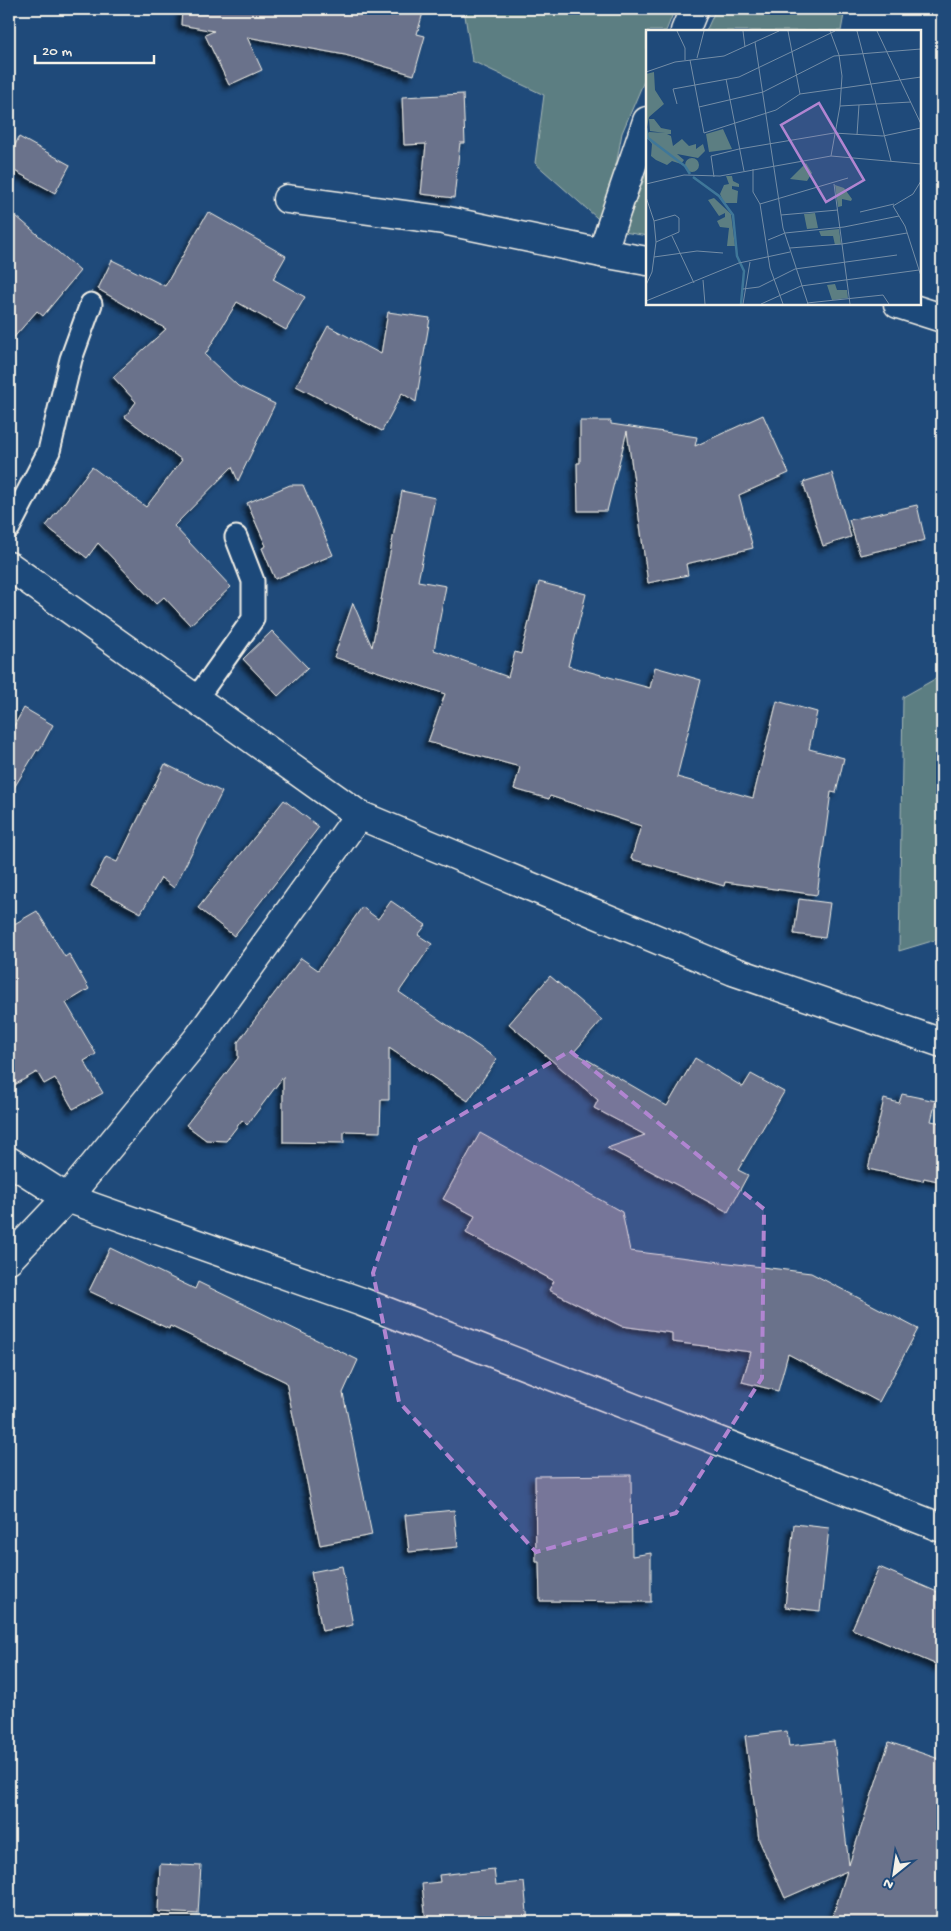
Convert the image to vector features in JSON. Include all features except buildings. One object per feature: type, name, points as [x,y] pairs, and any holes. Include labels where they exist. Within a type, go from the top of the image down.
[{"type":"street","points":[[685,30],[694,9]]},
{"type":"street","points":[[602,253],[646,124]]},
{"type":"street","points":[[287,199],[443,220],[646,261]]},
{"type":"street","points":[[901,305],[942,318]]},
{"type":"street","points":[[9,566],[359,814],[733,971],[942,1043]]},
{"type":"street","points":[[9,1259],[67,1198],[199,1037],[359,814]]},
{"type":"street","points":[[9,1161],[67,1198],[362,1302],[942,1528]]},
{"type":"lane","points":[[9,528],[49,451],[71,359],[90,304]]},
{"type":"lane","points":[[196,699],[253,619],[253,581],[236,536]]},
{"type":"highlighted area","points":[[570,1051],[764,1209],[762,1378],[676,1513],[536,1552],[399,1402],[373,1273],[417,1141]]},
{"type":"green space","points":[[464,9],[675,9],[666,30],[646,30],[646,76],[622,133],[605,225],[535,163],[544,95],[472,61]]},
{"type":"green space","points":[[716,9],[845,9],[841,30],[706,30]]},
{"type":"green space","points":[[646,174],[646,236],[624,232]]},
{"type":"green space","points":[[942,675],[942,938],[899,951],[903,697]]}]
